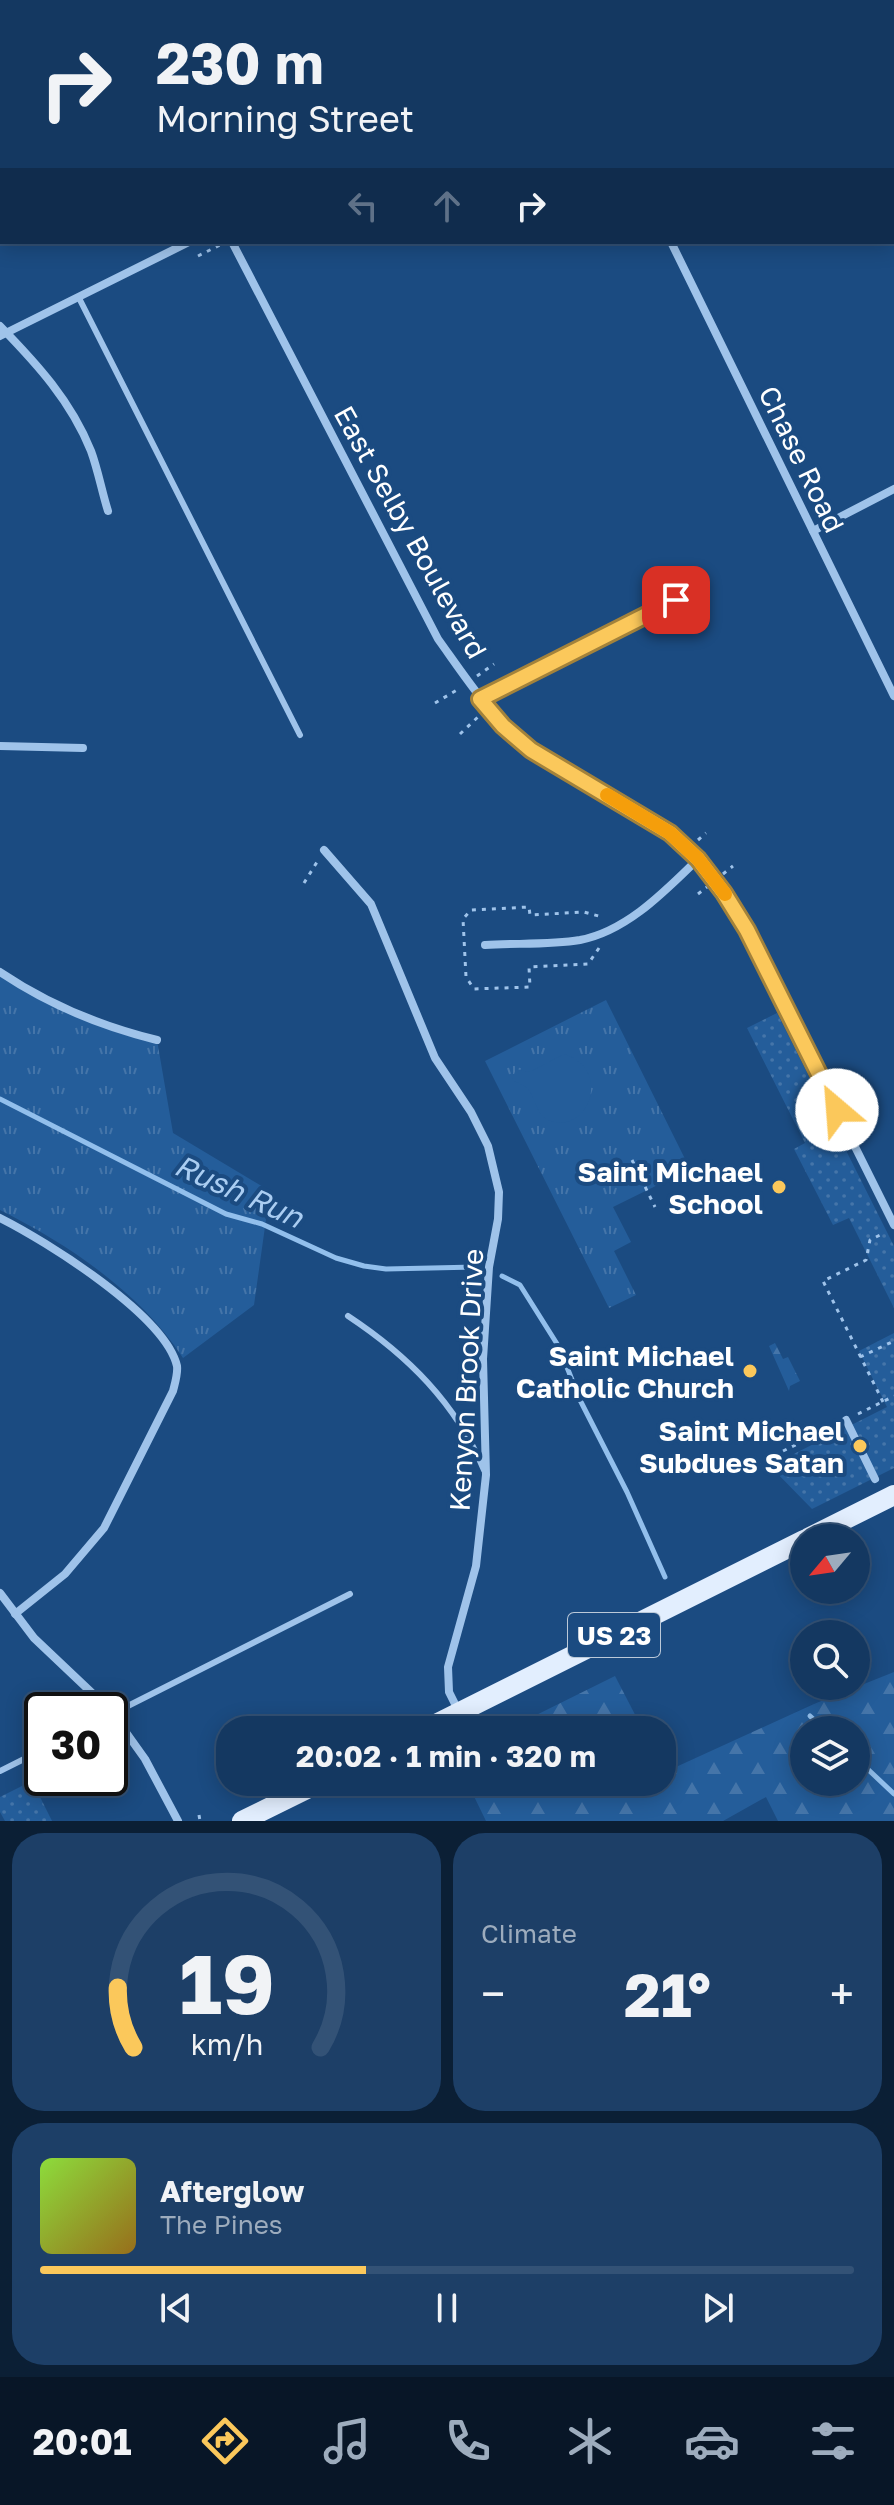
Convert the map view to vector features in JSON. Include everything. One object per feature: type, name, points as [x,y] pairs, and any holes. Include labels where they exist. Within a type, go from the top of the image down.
[{"type":"main road","name":"US 23","points":[[836,1524],[894,1495]]},
{"type":"main road","name":"US 23","points":[[451,1716],[790,1547]]},
{"type":"main road","points":[[242,1821],[293,1796]]},
{"type":"street","points":[[108,511],[92,453],[77,419],[53,383],[2,331],[79,298],[185,244]]},
{"type":"street","name":"East Selby Boulevard","points":[[233,244],[438,639],[480,699],[503,726],[531,750],[670,833],[698,859],[747,930],[894,1225]]},
{"type":"street","name":"Chase Road","points":[[672,244],[894,696]]},
{"type":"street","points":[[813,531],[894,489]]},
{"type":"street","points":[[480,699],[676,600]]},
{"type":"street","points":[[0,746],[83,748]]},
{"type":"street","name":"Kenyon Brook Drive","points":[[324,850],[371,904],[435,1058],[471,1112],[488,1146],[499,1192],[498,1219],[489,1267],[483,1359],[486,1475],[476,1566],[448,1667],[449,1692],[459,1712]]},
{"type":"street","points":[[485,945],[579,940],[602,933],[629,919],[698,859]]},
{"type":"street","points":[[0,972],[57,1007],[127,1033],[157,1040]]},
{"type":"street","points":[[0,1218],[59,1253],[126,1302],[156,1329],[177,1367],[173,1391],[104,1528],[65,1574],[15,1614]]},
{"type":"street","points":[[846,1420],[875,1479]]},
{"type":"street","points":[[0,1593],[34,1638],[90,1692]]},
{"type":"street","points":[[128,1736],[145,1759],[178,1821]]},
{"type":"lane","points":[[79,298],[300,735]]},
{"type":"lane","points":[[348,1316],[379,1337],[436,1390],[462,1424],[486,1475]]},
{"type":"lane","points":[[128,1704],[350,1594]]},
{"type":"lane","points":[[0,1771],[24,1759]]},
{"type":"path","points":[[198,256],[220,245]]},
{"type":"path","points":[[474,678],[494,664]]},
{"type":"path","points":[[435,703],[457,690]]},
{"type":"path","points":[[460,734],[479,716]]},
{"type":"path","points":[[695,843],[706,833]]},
{"type":"path","points":[[304,883],[324,850]]},
{"type":"path","points":[[723,874],[733,866]]},
{"type":"path","points":[[698,894],[707,887]]},
{"type":"path","points":[[632,1160],[655,1207]]},
{"type":"path","points":[[883,1402],[823,1281],[866,1260],[870,1240],[884,1233]]},
{"type":"path","points":[[860,1357],[894,1341]]},
{"type":"path","points":[[756,1464],[894,1396]]},
{"type":"path","points":[[199,1815],[200,1821]]},
{"type":"green space","points":[[0,972],[72,1013],[157,1040],[173,1133],[270,1191],[254,1305],[183,1358],[146,1312],[101,1272],[51,1238],[0,1210]]},
{"type":"green space","points":[[606,1000],[690,1169],[613,1207],[631,1242],[614,1251],[636,1295],[609,1308],[485,1061]]},
{"type":"green space","points":[[777,1013],[894,1246],[894,1308],[849,1218],[833,1225],[794,1149],[805,1143],[747,1028]]},
{"type":"green space","points":[[564,1054],[579,1062],[588,1073],[591,1086],[583,1111],[574,1119],[562,1123],[544,1117],[528,1089],[512,1080],[516,1069],[530,1072]]},
{"type":"green space","points":[[894,1333],[894,1468],[812,1509],[770,1466],[887,1407],[859,1351]]},
{"type":"green space","points":[[775,1343],[783,1359],[788,1357],[800,1381],[790,1386],[789,1391],[769,1346]]},
{"type":"green space","points":[[894,1672],[894,1821],[778,1821],[766,1797],[723,1821],[486,1821],[474,1796],[676,1796],[676,1767],[824,1700],[870,1700],[870,1682]]},
{"type":"green space","points":[[615,1676],[636,1716],[534,1716]]},
{"type":"green space","points":[[24,1785],[24,1796],[40,1796],[52,1821],[5,1821],[0,1812],[0,1797]]},
{"type":"waterway","name":"Rush Run","points":[[0,1099],[226,1214],[262,1224],[336,1258],[386,1269],[476,1267]]},
{"type":"waterway","name":"Rush Run","points":[[502,1276],[520,1285],[559,1347],[580,1400],[627,1492],[665,1577]]},
{"type":"waterway","name":"Rush Run","points":[[870,1771],[894,1794]]},
{"type":"slow traffic","points":[[607,795],[670,833],[698,859],[725,894]]},
{"type":"place","name":"Saint Michael School","points":[[779,1187]]},
{"type":"place","name":"Saint Michael Catholic Church","points":[[750,1371]]},
{"type":"place","name":"Saint Michael Subdues Satan","points":[[860,1446]]},
{"type":"route","points":[[676,600],[480,699],[503,726],[531,750],[670,833],[698,859],[747,930],[837,1110]]}]
